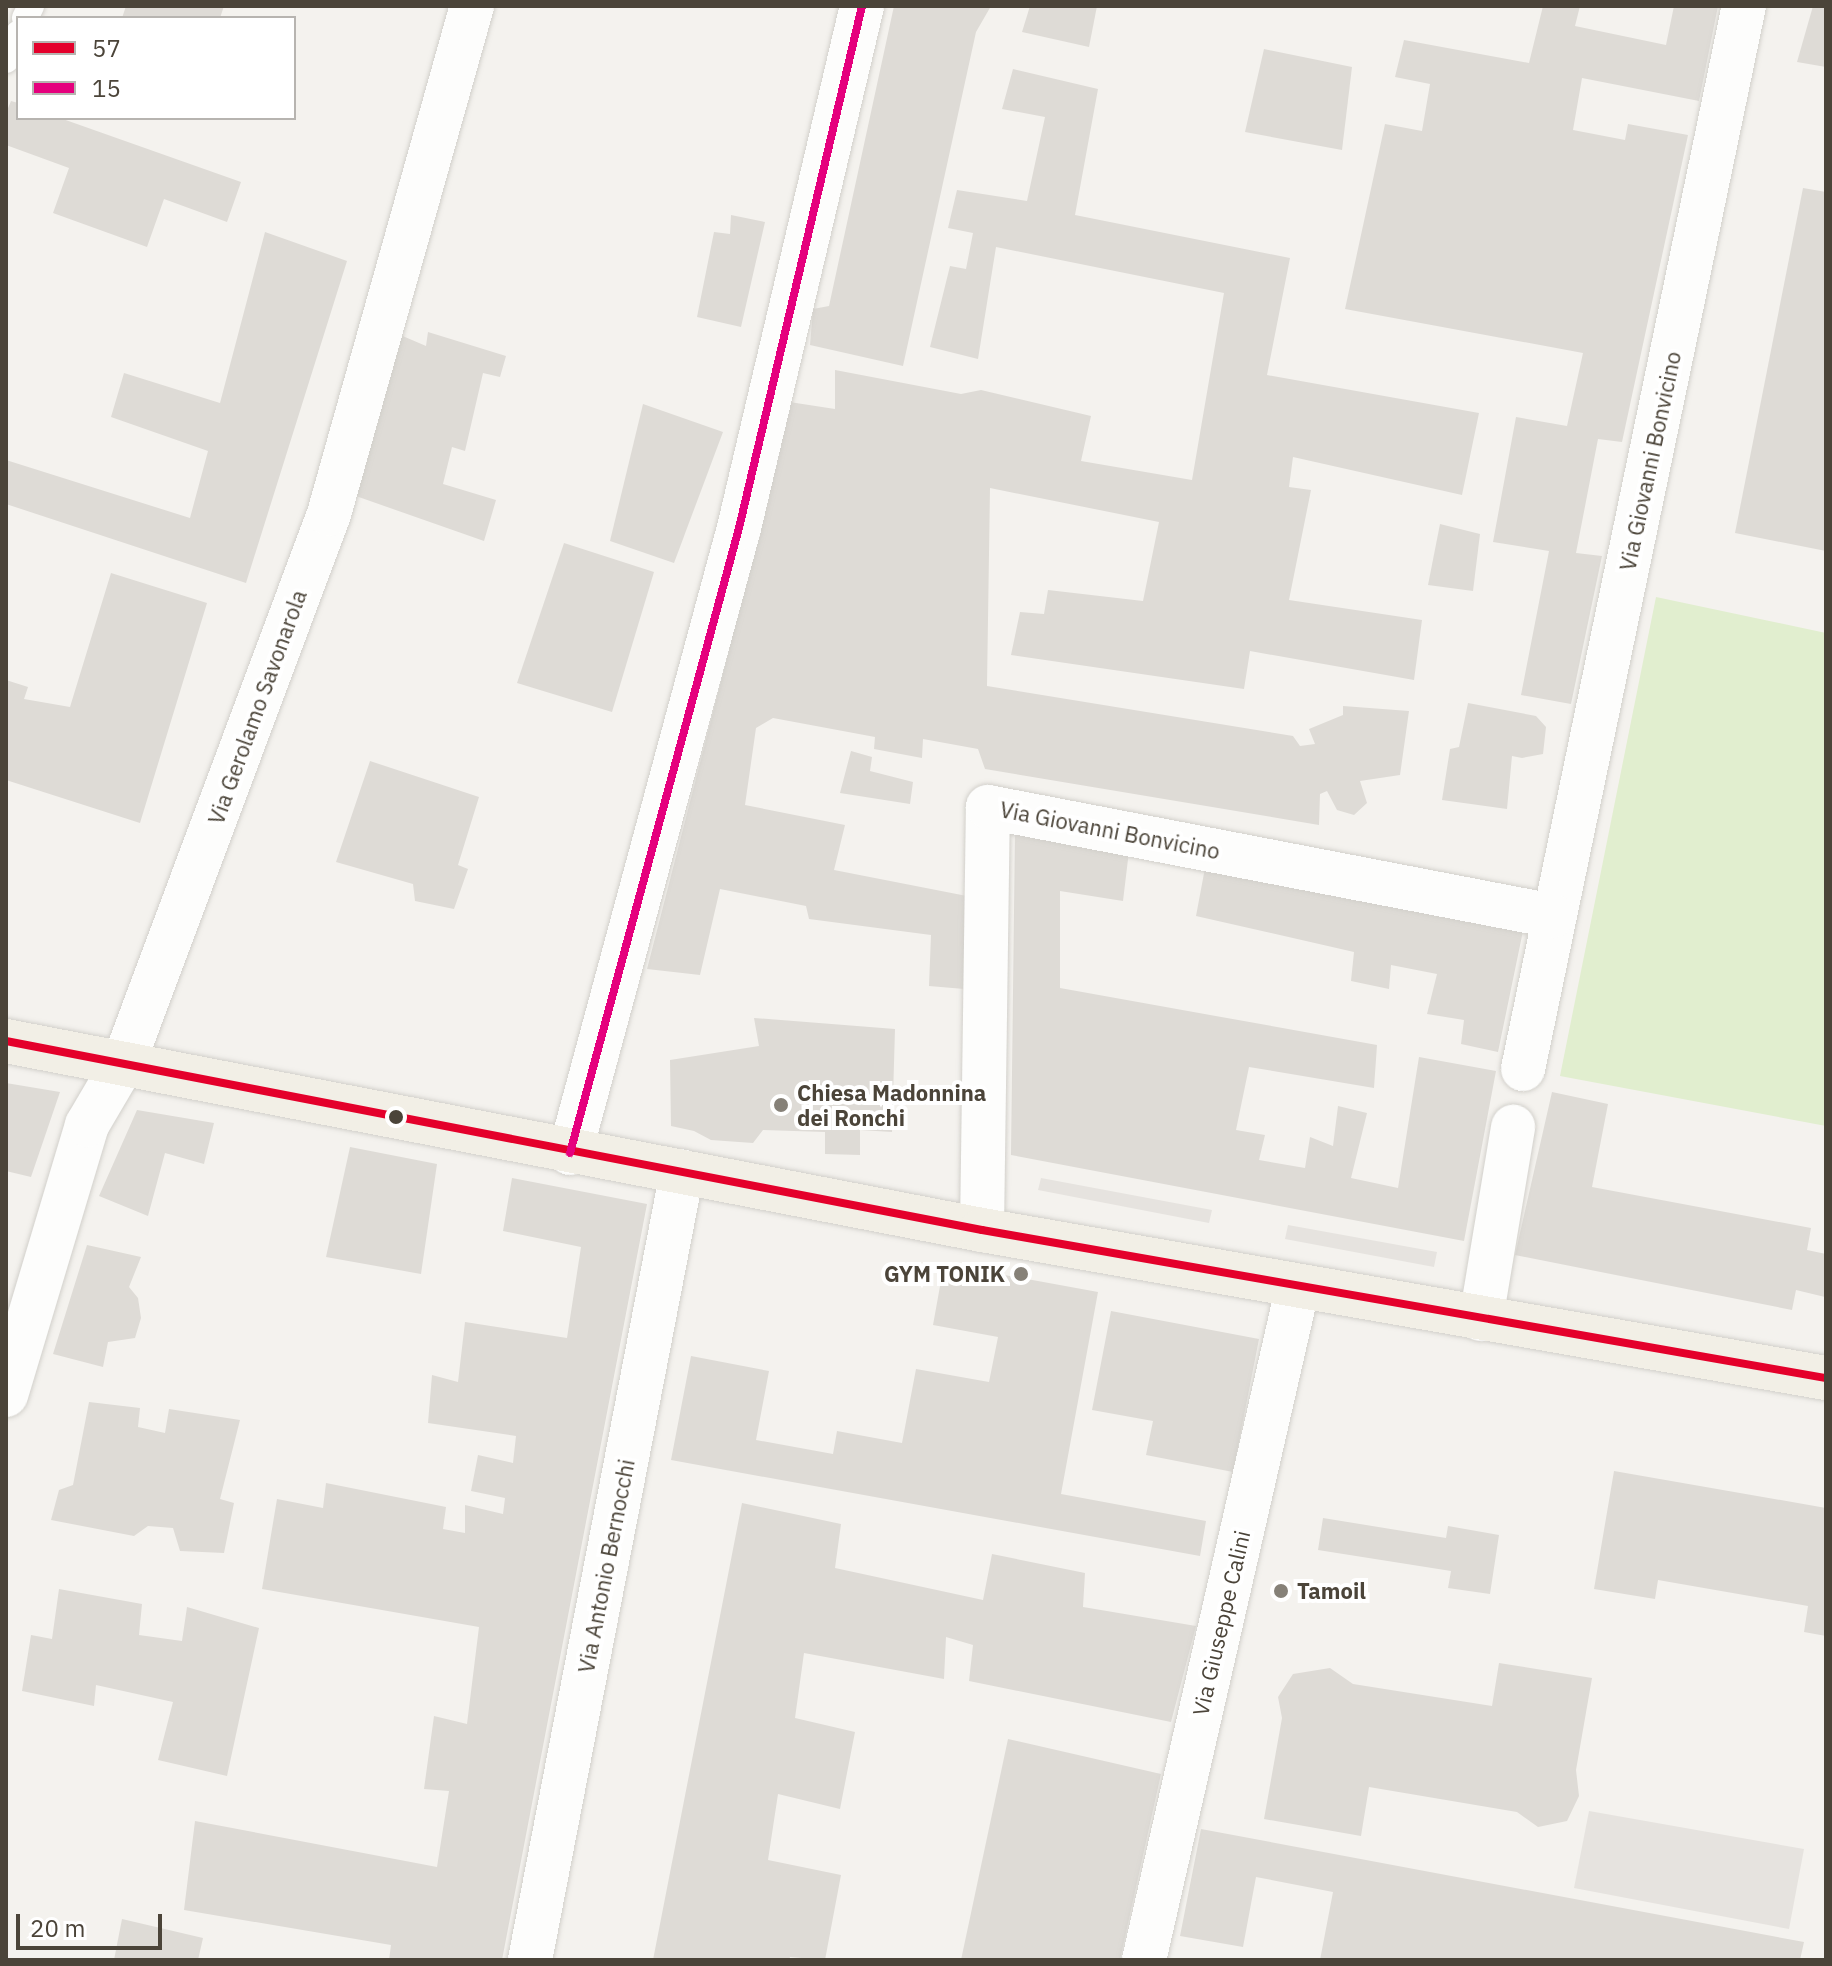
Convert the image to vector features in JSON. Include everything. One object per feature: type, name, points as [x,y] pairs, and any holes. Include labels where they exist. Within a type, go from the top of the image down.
[{"type":"main road","points":[[6,1041],[570,1153],[982,1230],[1826,1378]]},
{"type":"street","name":"Via Gerolamo Savonarola","points":[[6,1395],[87,1125],[124,1062],[329,514],[472,6]]},
{"type":"street","points":[[570,1153],[739,528],[862,6]]},
{"type":"street","name":"Via Giovanni Bonvicino","points":[[1523,1069],[1744,6]]},
{"type":"street","name":"Via Giovanni Bonvicino","points":[[982,1230],[988,807],[1553,916]]},
{"type":"street","points":[[1481,1319],[1513,1127]]},
{"type":"street","name":"Via Antonio Bernocchi","points":[[530,1960],[682,1172]]},
{"type":"street","name":"Via Giuseppe Calini","points":[[1144,1960],[1298,1286]]},
{"type":"lane","points":[[6,60],[16,38]]},
{"type":"green space","points":[[1656,597],[1826,633],[1826,1126],[1560,1076]]},
{"type":"shaded area","points":[[1041,1178],[1212,1210],[1209,1223],[1038,1190]]},
{"type":"shaded area","points":[[1288,1225],[1437,1252],[1434,1267],[1285,1239]]},
{"type":"shaded area","points":[[1589,1811],[1804,1849],[1789,1929],[1574,1888]]},
{"type":"building","points":[[126,6],[224,6],[221,16],[123,16]]},
{"type":"building","points":[[894,6],[991,6],[976,32],[903,366],[810,345],[813,309],[829,306]]},
{"type":"building","points":[[1030,6],[1097,6],[1089,47],[1022,32]]},
{"type":"building","points":[[1543,6],[1580,6],[1575,26],[1666,45],[1674,6],[1718,6],[1699,101],[1582,78],[1573,130],[1625,140],[1628,124],[1688,135],[1622,442],[1598,439],[1576,553],[1602,556],[1571,704],[1521,695],[1549,551],[1493,542],[1516,417],[1567,426],[1583,353],[1345,309],[1385,124],[1422,131],[1430,84],[1395,77],[1404,40],[1529,63]]},
{"type":"building","points":[[1813,6],[1826,6],[1826,67],[1797,62]]},
{"type":"building","points":[[1264,49],[1352,67],[1342,150],[1245,132]]},
{"type":"building","points":[[1013,69],[1098,89],[1075,215],[1290,258],[1267,375],[1479,413],[1462,495],[1293,457],[1289,487],[1311,490],[1289,600],[1422,620],[1414,680],[1250,651],[1244,689],[1011,655],[1020,612],[1044,614],[1048,590],[1143,601],[1159,522],[990,488],[987,686],[1293,736],[1300,746],[1315,744],[1309,729],[1343,715],[1343,706],[1409,711],[1400,775],[1360,781],[1367,803],[1354,815],[1337,810],[1327,791],[1320,794],[1319,825],[985,769],[978,749],[923,739],[922,758],[874,749],[875,737],[773,718],[756,728],[745,805],[845,825],[834,870],[977,898],[976,990],[929,986],[931,935],[809,919],[806,906],[720,889],[700,975],[647,969],[727,658],[783,401],[835,409],[835,370],[961,394],[981,390],[1091,416],[1081,461],[1192,480],[1224,293],[996,247],[978,359],[930,347],[950,266],[966,269],[973,233],[948,228],[957,190],[1027,201],[1045,117],[1002,109]]},
{"type":"building","points":[[11,101],[16,102],[16,120],[66,120],[241,182],[227,222],[164,199],[147,247],[53,213],[69,168],[6,145],[6,113]]},
{"type":"building","points":[[1803,188],[1826,192],[1826,551],[1735,533]]},
{"type":"building","points":[[731,215],[765,222],[741,327],[697,317],[714,232],[730,234]]},
{"type":"building","points":[[265,232],[347,261],[246,583],[6,504],[6,460],[190,518],[208,451],[111,417],[124,373],[220,403]]},
{"type":"building","points":[[391,331],[426,346],[428,332],[506,356],[500,377],[483,373],[465,451],[452,447],[443,484],[496,500],[484,541],[353,495]]},
{"type":"building","points":[[643,404],[723,432],[674,563],[610,541]]},
{"type":"building","points":[[1440,524],[1480,534],[1473,591],[1428,585]]},
{"type":"building","points":[[564,543],[654,572],[612,712],[517,683]]},
{"type":"building","points":[[111,573],[207,603],[140,823],[6,780],[6,680],[28,687],[24,699],[70,707]]},
{"type":"building","points":[[1468,703],[1536,716],[1546,727],[1543,754],[1522,758],[1512,756],[1507,809],[1442,800],[1450,749],[1459,747]]},
{"type":"building","points":[[851,751],[872,757],[870,771],[913,782],[910,804],[840,793]]},
{"type":"building","points":[[370,761],[479,797],[458,865],[468,869],[454,909],[415,901],[413,884],[336,862]]},
{"type":"building","points":[[1015,830],[1129,851],[1123,901],[1060,891],[1060,988],[1377,1045],[1374,1088],[1249,1067],[1236,1130],[1265,1135],[1259,1160],[1305,1168],[1310,1137],[1333,1146],[1338,1106],[1367,1113],[1351,1178],[1398,1188],[1419,1057],[1496,1071],[1464,1241],[1011,1155]]},
{"type":"building","points":[[1205,868],[1524,926],[1498,1052],[1461,1044],[1464,1020],[1427,1014],[1437,974],[1391,965],[1389,989],[1351,981],[1354,952],[1196,916]]},
{"type":"building","name":"Chiesa Madonnina dei Ronchi","points":[[754,1018],[895,1029],[892,1132],[860,1130],[860,1155],[825,1154],[825,1132],[763,1130],[753,1143],[711,1140],[694,1131],[671,1126],[670,1060],[759,1046]]},
{"type":"building","points":[[6,1083],[60,1092],[31,1177],[6,1171]]},
{"type":"building","points":[[1552,1092],[1608,1104],[1592,1187],[1811,1228],[1807,1250],[1826,1254],[1825,1297],[1796,1290],[1792,1310],[1515,1255]]},
{"type":"building","points":[[137,1110],[214,1123],[204,1164],[165,1153],[148,1216],[99,1196]]},
{"type":"building","points":[[350,1147],[437,1164],[421,1274],[326,1257]]},
{"type":"building","points":[[512,1178],[647,1204],[502,1960],[389,1960],[391,1945],[184,1910],[195,1821],[437,1867],[449,1791],[424,1789],[434,1716],[467,1724],[479,1627],[262,1589],[277,1499],[323,1508],[326,1483],[446,1507],[443,1529],[465,1533],[465,1505],[503,1514],[505,1498],[471,1491],[478,1455],[513,1463],[516,1436],[428,1423],[432,1375],[458,1382],[465,1322],[567,1338],[581,1247],[503,1231]]},
{"type":"building","points":[[87,1245],[141,1257],[129,1287],[138,1298],[141,1318],[135,1338],[108,1342],[103,1367],[53,1354]]},
{"type":"building","points":[[944,1264],[1098,1292],[1061,1494],[1206,1521],[1200,1556],[671,1460],[691,1356],[769,1371],[756,1440],[833,1454],[837,1431],[902,1443],[916,1369],[989,1382],[998,1337],[933,1325]]},
{"type":"building","points":[[1111,1311],[1259,1339],[1233,1472],[1146,1455],[1153,1421],[1092,1410]]},
{"type":"building","points":[[89,1402],[140,1408],[138,1427],[165,1433],[169,1409],[240,1420],[220,1499],[234,1503],[224,1553],[180,1551],[173,1528],[148,1526],[134,1536],[51,1520],[59,1490],[73,1485]]},
{"type":"building","points":[[1614,1471],[1826,1508],[1826,1636],[1804,1632],[1808,1606],[1658,1580],[1655,1599],[1594,1589]]},
{"type":"building","points":[[742,1503],[841,1524],[835,1568],[983,1600],[992,1554],[1085,1573],[1083,1607],[1196,1626],[1171,1722],[969,1681],[973,1645],[946,1637],[944,1679],[804,1653],[795,1718],[855,1732],[840,1809],[778,1794],[768,1860],[841,1875],[825,1960],[790,1957],[789,1960],[653,1960]]},
{"type":"building","points":[[1323,1518],[1446,1538],[1448,1526],[1499,1535],[1490,1594],[1448,1588],[1451,1571],[1318,1550]]},
{"type":"building","points":[[59,1589],[142,1604],[139,1635],[182,1641],[187,1607],[259,1628],[227,1776],[158,1760],[173,1702],[96,1685],[94,1706],[22,1691],[31,1635],[52,1639]]},
{"type":"building","points":[[1499,1663],[1592,1678],[1576,1770],[1579,1796],[1567,1821],[1538,1827],[1517,1812],[1369,1787],[1361,1836],[1264,1819],[1282,1718],[1278,1697],[1293,1674],[1330,1668],[1353,1684],[1492,1706]]},
{"type":"building","points":[[1008,1739],[1161,1774],[1120,1960],[961,1960]]},
{"type":"building","points":[[1201,1829],[1804,1942],[1800,1960],[1320,1960],[1333,1892],[1256,1877],[1243,1947],[1180,1936]]},
{"type":"building","points":[[122,1919],[203,1938],[198,1960],[114,1960]]},
{"type":"transit line","name":"15","points":[[570,1153],[739,528],[862,6]]},
{"type":"transit line","name":"57","points":[[6,1041],[982,1230],[1826,1378]]},
{"type":"place","name":"Chiesa Madonnina dei Ronchi","points":[[781,1105]]},
{"type":"place","name":"GYM TONIK","points":[[1021,1274]]},
{"type":"place","name":"Tamoil","points":[[1281,1591]]}]
